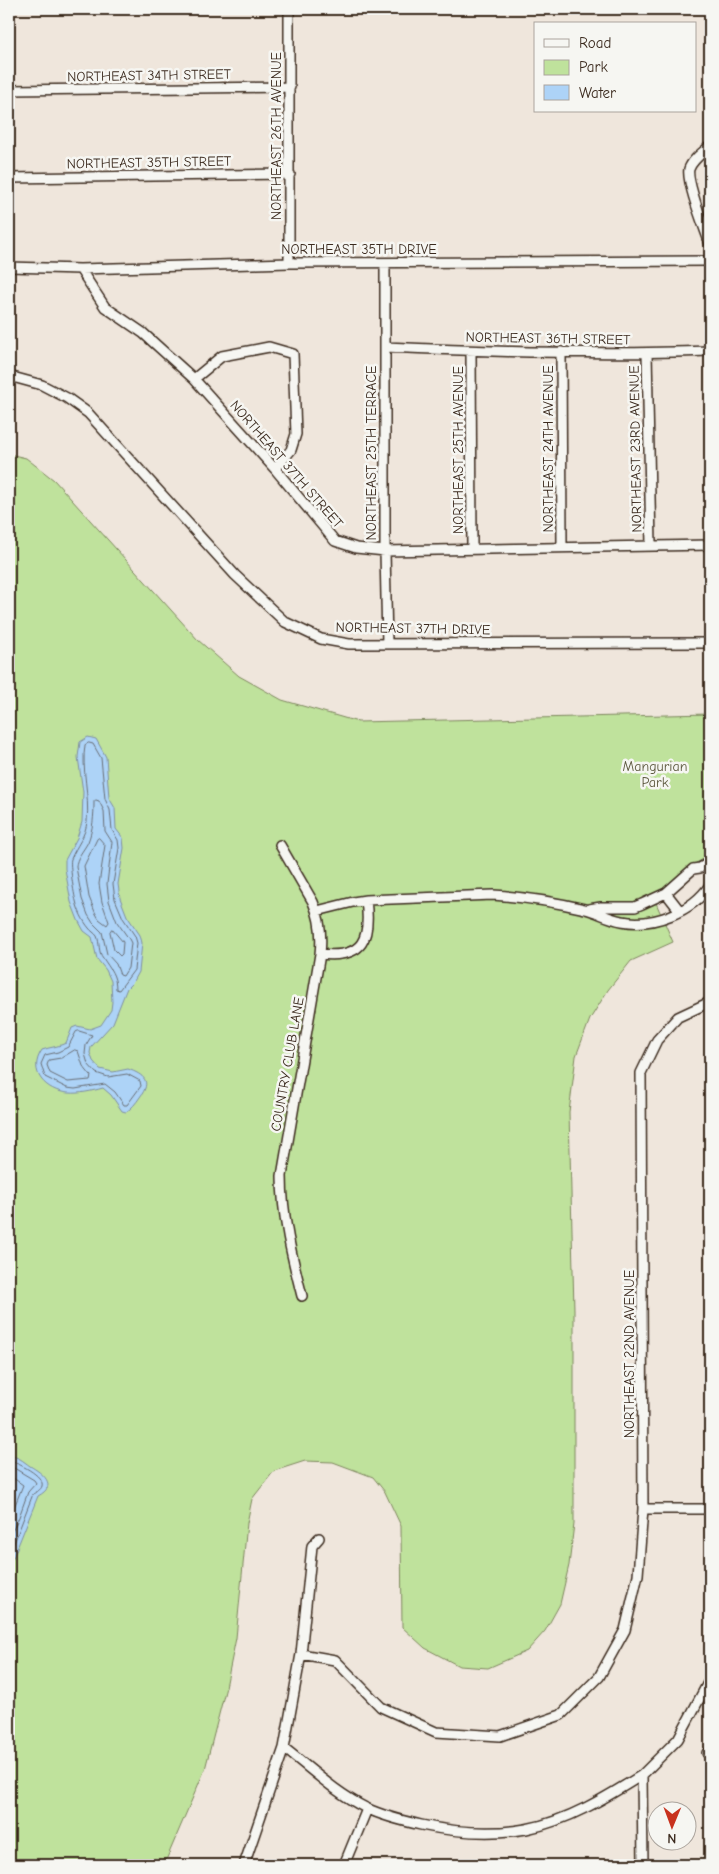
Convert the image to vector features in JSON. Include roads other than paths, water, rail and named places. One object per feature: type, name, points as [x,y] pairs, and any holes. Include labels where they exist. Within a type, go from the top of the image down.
[{"type":"street","name":"NORTHEAST 26TH AVENUE","points":[[289,263],[290,9]]},
{"type":"street","name":"NORTHEAST 34TH STREET","points":[[9,90],[290,87]]},
{"type":"street","points":[[710,146],[692,163],[689,170],[689,176],[710,244]]},
{"type":"street","name":"NORTHEAST 35TH STREET","points":[[9,178],[290,174]]},
{"type":"street","name":"NORTHEAST 35TH DRIVE","points":[[9,267],[80,269],[289,263],[710,261]]},
{"type":"street","name":"NORTHEAST 25TH TERRACE","points":[[385,263],[385,551],[387,644]]},
{"type":"street","name":"NORTHEAST 37TH STREET","points":[[80,269],[105,307],[143,333],[194,379],[275,469],[335,541],[356,548],[385,551],[562,546],[710,545]]},
{"type":"street","points":[[194,379],[222,356],[269,347],[293,354],[296,434],[291,450],[275,469]]},
{"type":"street","name":"NORTHEAST 36TH STREET","points":[[384,347],[471,351],[647,353],[710,351]]},
{"type":"street","name":"NORTHEAST 25TH AVENUE","points":[[471,351],[472,549]]},
{"type":"street","name":"NORTHEAST 24TH AVENUE","points":[[561,352],[562,546]]},
{"type":"street","name":"NORTHEAST 23RD AVENUE","points":[[647,353],[651,545]]},
{"type":"street","name":"NORTHEAST 37TH DRIVE","points":[[9,376],[42,385],[67,398],[88,413],[236,575],[285,622],[321,639],[349,644],[710,642]]},
{"type":"street","name":"COUNTRY CLUB LANE","points":[[280,845],[310,895],[317,911],[321,937],[320,954],[282,1176],[282,1203],[302,1296]]},
{"type":"street","points":[[586,909],[634,907],[666,893],[694,869],[710,862]]},
{"type":"street","points":[[317,911],[366,900],[494,895],[513,896],[586,909],[621,921],[645,923],[680,910],[706,892],[710,886]]},
{"type":"street","points":[[666,893],[680,910]]},
{"type":"street","points":[[320,954],[346,954],[362,944],[368,926],[366,900]]},
{"type":"street","name":"NORTHEAST 22ND AVENUE","points":[[301,1654],[335,1660],[381,1707],[436,1732],[500,1736],[561,1715],[599,1676],[625,1630],[638,1575],[643,1509],[641,1073],[658,1040],[678,1016],[710,1002]]},
{"type":"street","points":[[643,1509],[710,1509]]},
{"type":"street","points":[[244,1865],[284,1748],[301,1654],[312,1546],[319,1538]]},
{"type":"street","points":[[284,1748],[332,1787],[367,1809],[404,1821],[448,1831],[485,1832],[526,1829],[555,1820],[603,1800],[642,1775],[678,1739],[710,1679]]},
{"type":"street","points":[[642,1775],[643,1865]]},
{"type":"street","points":[[344,1865],[367,1809]]},
{"type":"water","points":[[88,737],[96,739],[106,757],[109,798],[115,808],[116,829],[123,838],[124,848],[118,884],[120,898],[127,916],[140,935],[142,943],[139,972],[127,988],[113,1023],[91,1047],[90,1053],[93,1061],[100,1069],[113,1072],[128,1069],[144,1079],[146,1083],[144,1091],[134,1105],[126,1112],[122,1111],[111,1095],[103,1088],[72,1093],[53,1089],[41,1079],[37,1066],[42,1050],[66,1043],[72,1028],[77,1026],[90,1029],[101,1025],[111,1010],[111,981],[106,970],[97,959],[92,937],[84,931],[78,920],[71,902],[65,869],[65,860],[77,838],[82,822],[83,792],[78,757],[80,742]]},
{"type":"water","points":[[9,1456],[20,1459],[39,1472],[48,1484],[44,1492],[38,1496],[9,1564]]},
{"type":"park label","name":"Mangurian Park","points":[[655,774]]}]
